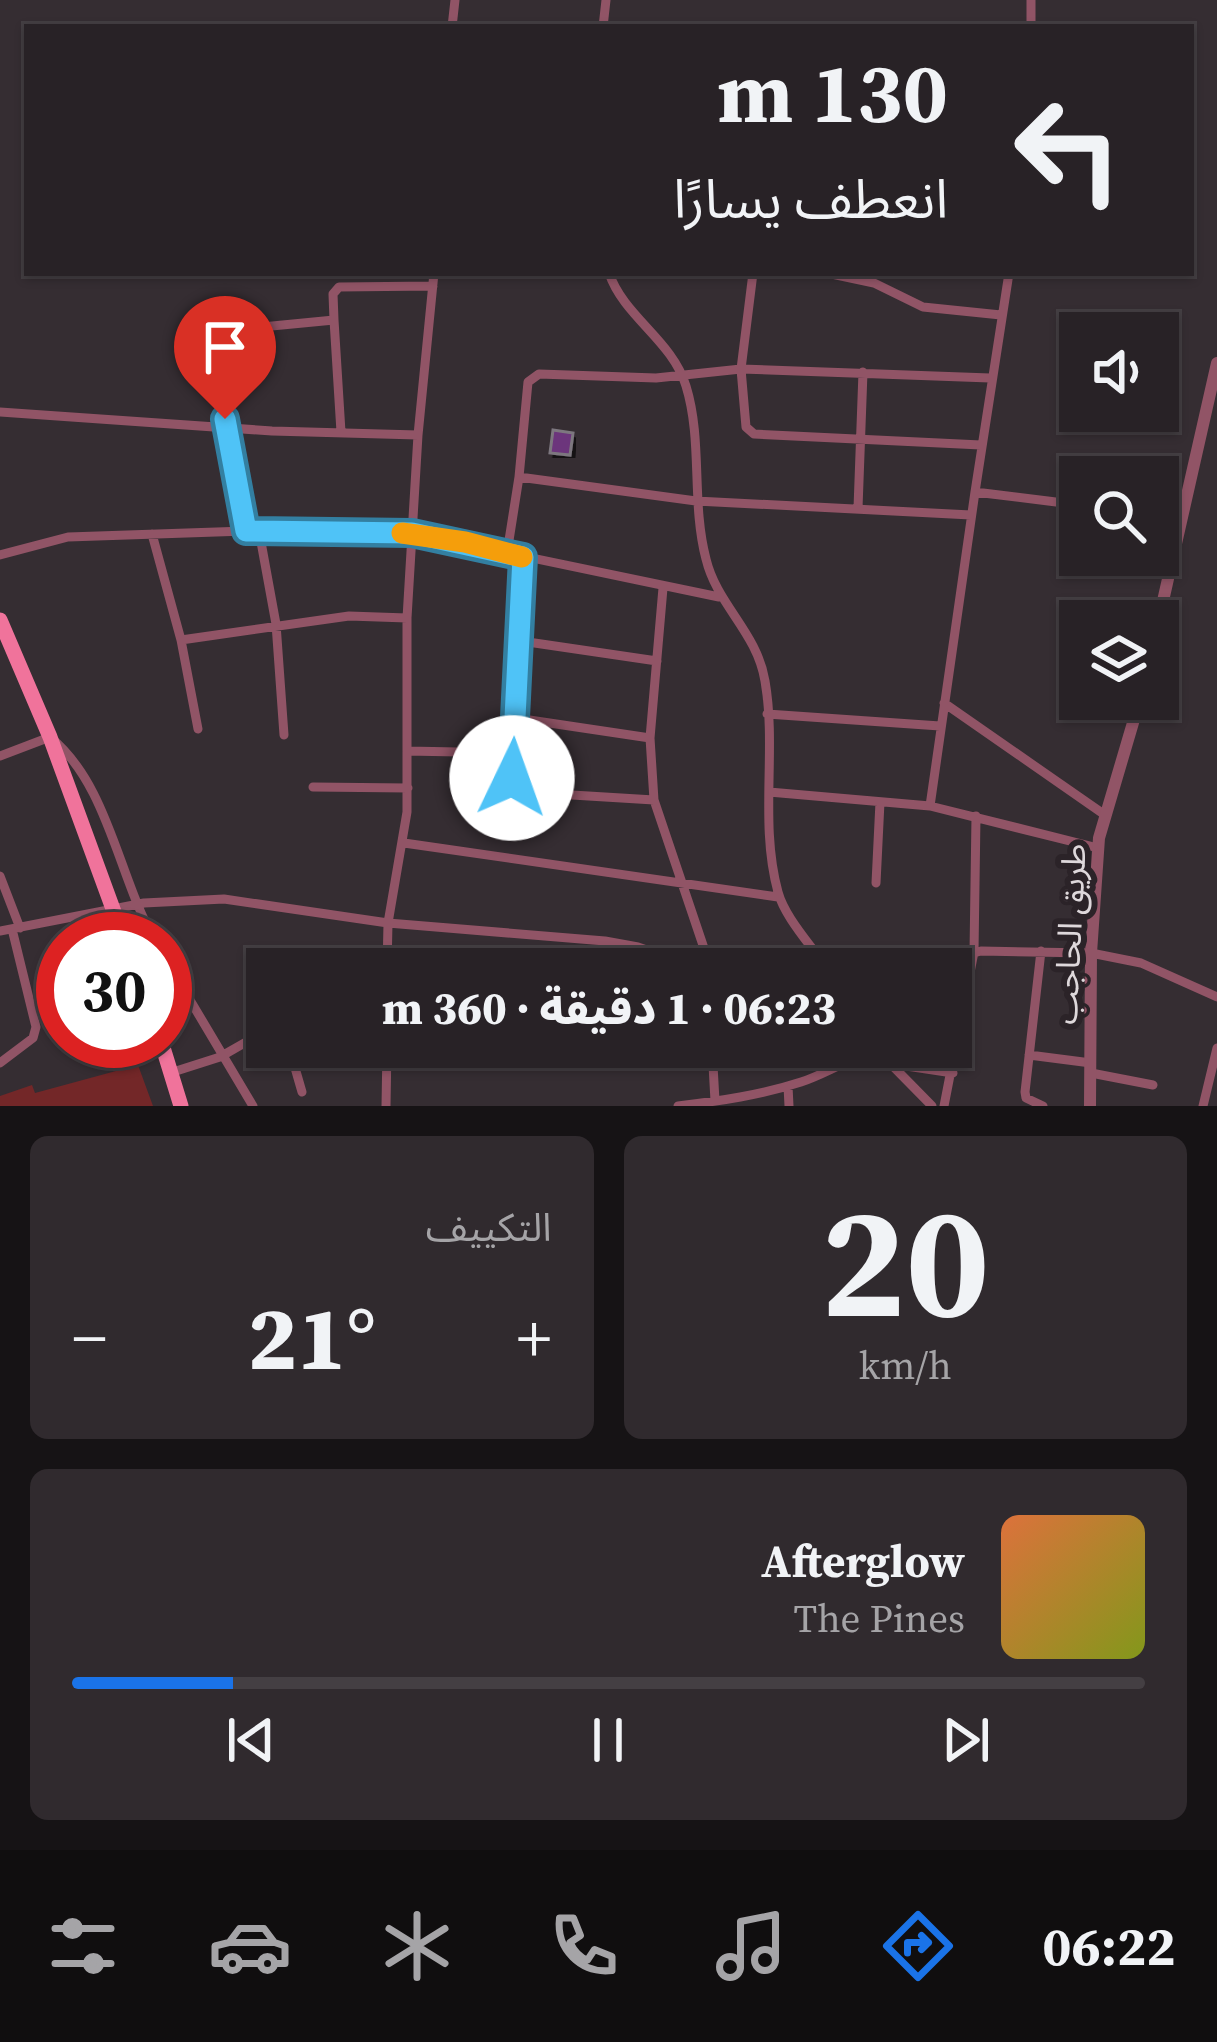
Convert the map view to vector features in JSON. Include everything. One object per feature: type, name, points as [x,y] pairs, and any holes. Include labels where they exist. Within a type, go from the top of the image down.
[{"type":"main road","points":[[0,620],[50,736],[113,911]]},
{"type":"main road","points":[[171,1068],[181,1106]]},
{"type":"main road","points":[[175,1078],[192,1106]]},
{"type":"street","points":[[387,948],[408,788],[407,617],[434,276]]},
{"type":"street","points":[[610,276],[682,374],[692,416],[696,501],[705,556],[719,597],[752,639],[762,664],[778,897],[813,948]]},
{"type":"street","points":[[753,276],[741,369],[749,432],[981,446]]},
{"type":"street","points":[[841,276],[874,283],[923,307],[1001,315]]},
{"type":"street","points":[[930,806],[1008,276]]},
{"type":"street","points":[[341,432],[333,294],[339,287],[433,286]]},
{"type":"street","points":[[246,531],[215,340],[220,331],[334,320]]},
{"type":"street","points":[[1163,600],[1217,363]]},
{"type":"street","points":[[507,553],[527,388],[539,374],[656,378],[741,369],[990,378]]},
{"type":"street","points":[[858,508],[863,372]]},
{"type":"street","points":[[0,412],[418,435]]},
{"type":"street","points":[[519,477],[696,501],[971,515]]},
{"type":"street","points":[[975,492],[1059,502]]},
{"type":"street","points":[[1179,517],[1183,517]]},
{"type":"street","points":[[0,555],[50,539],[246,531],[412,533],[719,597]]},
{"type":"street","points":[[259,531],[276,624],[284,735]]},
{"type":"street","points":[[152,534],[182,640],[198,729]]},
{"type":"street","points":[[523,557],[512,786],[654,800]]},
{"type":"street","points":[[663,588],[650,738],[654,800],[704,948]]},
{"type":"street","points":[[182,640],[349,616],[407,617]]},
{"type":"street","points":[[520,641],[657,661]]},
{"type":"street","points":[[944,703],[1105,815]]},
{"type":"street","points":[[767,714],[940,726]]},
{"type":"street","points":[[516,718],[650,738]]},
{"type":"street","name":"طريق الحاجب","points":[[1090,1106],[1091,952],[1098,848],[1134,720]]},
{"type":"street","points":[[0,756],[50,736],[68,752],[108,830],[139,912]]},
{"type":"street","points":[[407,752],[512,753]]},
{"type":"street","points":[[313,787],[408,788]]},
{"type":"street","points":[[769,792],[930,806],[1098,848]]},
{"type":"street","points":[[876,883],[880,802]]},
{"type":"street","points":[[944,1106],[974,952],[976,816]]},
{"type":"street","points":[[404,843],[778,897]]},
{"type":"street","points":[[0,876],[36,1027],[32,1038],[0,1063]]},
{"type":"street","points":[[10,929],[165,900],[224,899],[388,923],[641,948]]},
{"type":"street","points":[[1041,951],[1026,1098],[1043,1106]]},
{"type":"street","points":[[974,952],[1091,952],[1141,963],[1217,997]]},
{"type":"street","points":[[192,1007],[253,1106]]},
{"type":"street","points":[[175,1078],[246,1042]]},
{"type":"street","points":[[1203,1106],[1217,1048]]},
{"type":"street","points":[[1029,1054],[1153,1085]]},
{"type":"street","points":[[295,1068],[302,1093]]},
{"type":"street","points":[[386,1106],[387,1068]]},
{"type":"street","points":[[713,1068],[715,1101]]},
{"type":"street","points":[[678,1106],[788,1086],[839,1068]]},
{"type":"street","points":[[897,1068],[932,1106]]},
{"type":"street","points":[[920,1068],[953,1073]]},
{"type":"street","points":[[788,1086],[789,1106]]},
{"type":"shaded area","points":[[139,1068],[153,1106],[0,1106],[0,1096],[32,1085],[35,1093]]},
{"type":"building","points":[[553,430],[573,433],[570,455],[550,453]]},
{"type":"slow traffic","points":[[402,533],[522,557]]},
{"type":"route","points":[[225,419],[246,531],[412,533],[523,557],[512,778]]}]
